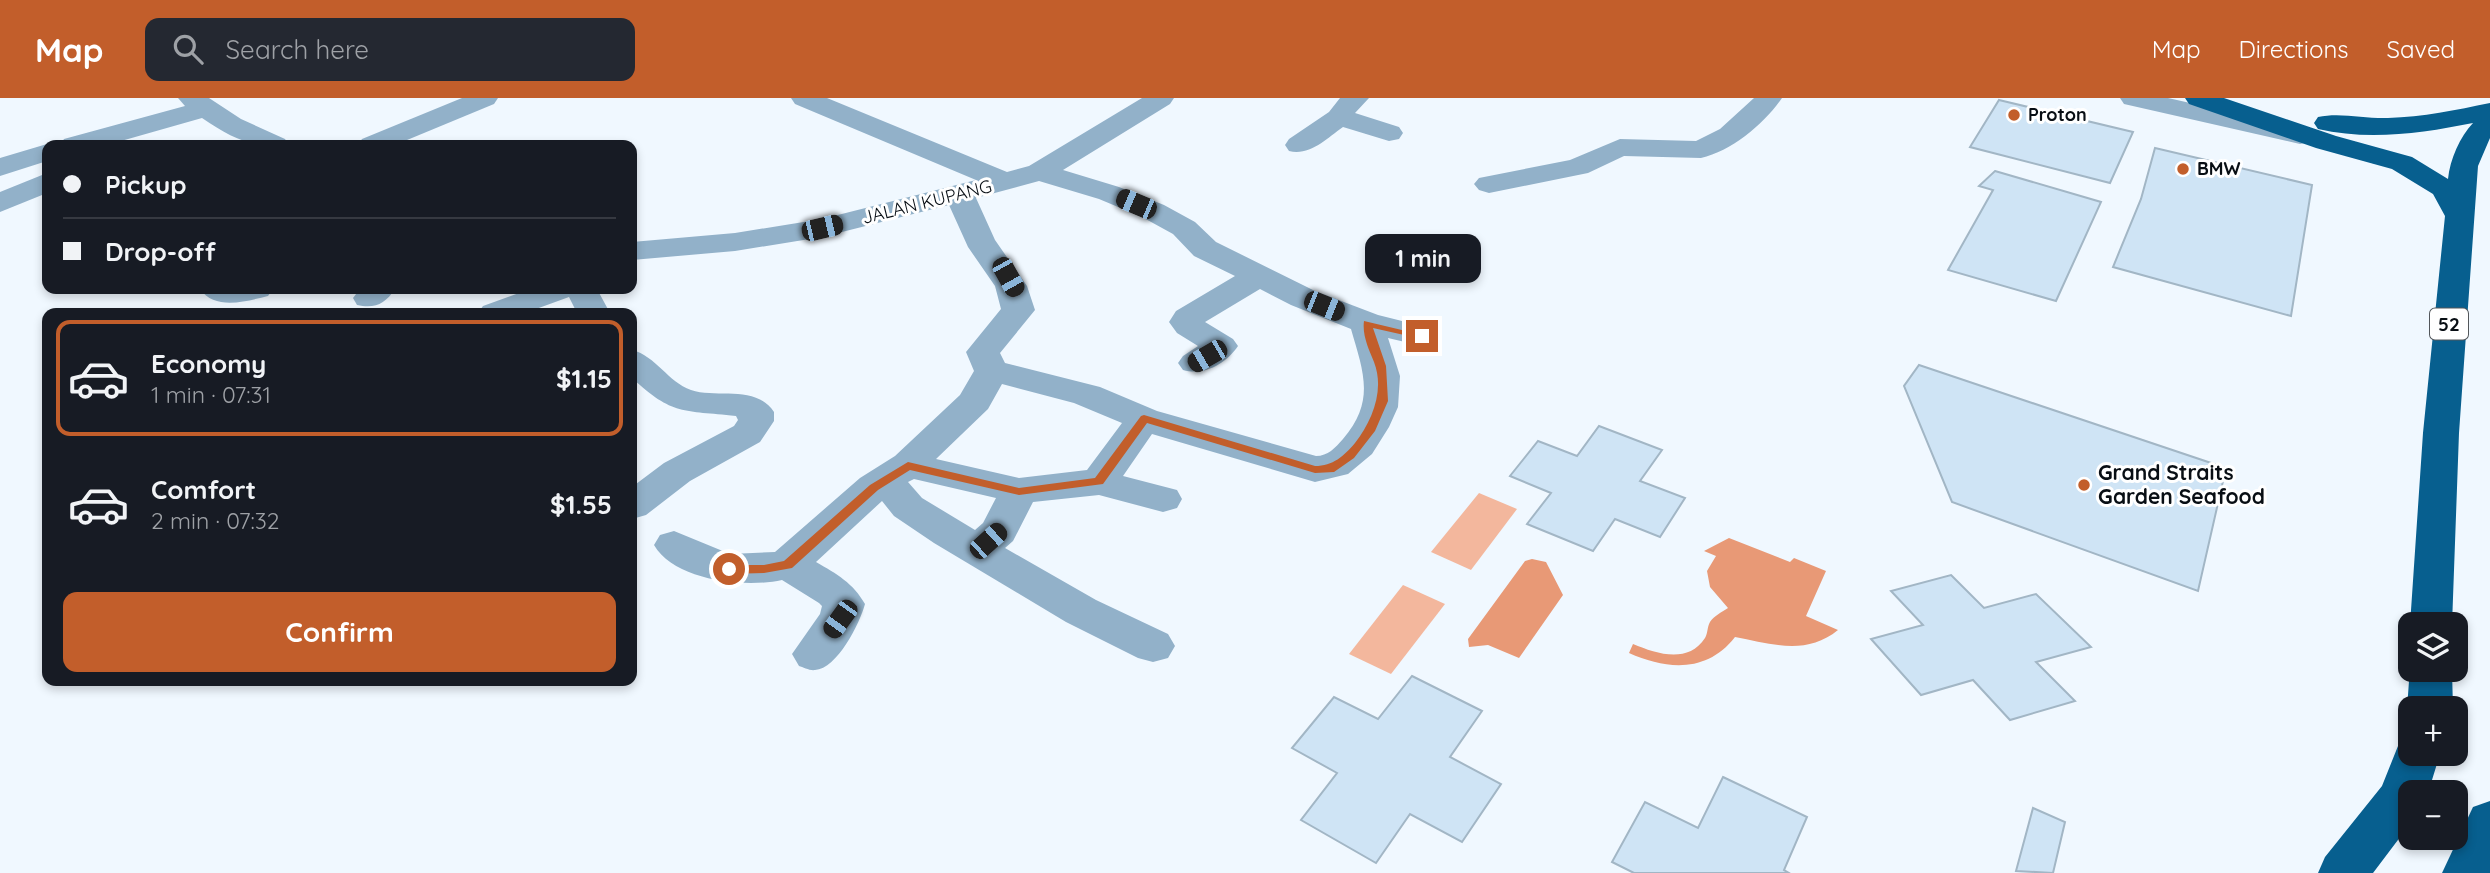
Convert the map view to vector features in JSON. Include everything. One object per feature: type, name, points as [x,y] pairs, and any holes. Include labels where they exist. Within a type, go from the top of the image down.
[{"type":"highway","points":[[2198,98],[2326,142],[2402,163],[2445,189],[2458,214]]},
{"type":"highway","points":[[2224,98],[2256,108],[2322,122],[2363,127],[2414,126],[2490,111]]},
{"type":"highway","points":[[2480,98],[2490,99]]},
{"type":"highway","name":"52","points":[[2432,612],[2440,446],[2458,214],[2467,156],[2477,134],[2490,121]]},
{"type":"highway","points":[[2343,873],[2403,796],[2413,766]]},
{"type":"highway","points":[[2467,873],[2477,856],[2490,822]]},
{"type":"street","points":[[384,140],[485,98]]},
{"type":"street","points":[[804,98],[1005,182]]},
{"type":"street","name":"JALAN KUPANG","points":[[637,251],[735,242],[822,228],[1005,182],[1039,172],[1161,98]]},
{"type":"street","points":[[1489,184],[1578,167],[1620,147],[1701,150],[1730,135],[1769,98]]},
{"type":"street","points":[[2133,98],[2326,142]]},
{"type":"street","points":[[96,140],[135,131],[198,103],[231,125],[264,140]]},
{"type":"street","points":[[1299,145],[1347,107],[1388,134]]},
{"type":"street","points":[[170,140],[231,125]]},
{"type":"street","points":[[0,167],[42,154]]},
{"type":"street","points":[[1039,172],[1109,193],[1153,211],[1184,228],[1205,249],[1256,277],[1367,324],[1422,336]]},
{"type":"street","points":[[0,203],[42,184]]},
{"type":"street","points":[[960,194],[987,253],[1008,277],[1016,291],[1018,310],[983,352],[991,372]]},
{"type":"street","points":[[1195,363],[1221,346],[1189,326],[1188,318],[1256,277]]},
{"type":"street","points":[[509,308],[546,294]]},
{"type":"street","points":[[991,372],[1028,378],[1087,395],[1144,419],[1315,470],[1330,470],[1350,456],[1370,431],[1382,401],[1381,366],[1372,346],[1367,324]]},
{"type":"street","points":[[637,370],[680,399],[699,404],[747,404],[755,411],[757,418],[747,434],[677,472],[637,502]]},
{"type":"street","points":[[674,545],[705,561],[729,569],[764,569],[788,565],[897,473],[975,401],[991,372]]},
{"type":"street","points":[[1099,482],[1144,419]]},
{"type":"street","points":[[897,473],[1019,491],[1099,482],[1163,499]]},
{"type":"street","points":[[897,473],[908,507],[1081,611],[1153,646]]},
{"type":"street","points":[[978,550],[999,531],[1019,491]]},
{"type":"street","points":[[788,565],[834,592],[844,604],[840,619],[814,654]]},
{"type":"shaded area","points":[[1479,493],[1517,509],[1471,570],[1431,552]]},
{"type":"shaded area","points":[[1729,538],[1790,562],[1794,558],[1826,571],[1806,616],[1838,630],[1814,643],[1788,646],[1735,637],[1712,657],[1686,665],[1658,663],[1629,653],[1633,644],[1652,651],[1681,654],[1698,646],[1705,638],[1712,620],[1728,608],[1710,587],[1707,571],[1716,556],[1704,551]]},
{"type":"shaded area","points":[[1532,559],[1546,562],[1563,595],[1519,658],[1488,645],[1469,647],[1468,639],[1525,561]]},
{"type":"shaded area","points":[[1403,585],[1445,604],[1391,674],[1349,654]]},
{"type":"building","points":[[1999,100],[2133,132],[2110,183],[1970,147]]},
{"type":"building","points":[[2155,148],[2312,185],[2291,316],[2113,267],[2141,199]]},
{"type":"building","points":[[1995,171],[2101,202],[2056,301],[1948,270],[1993,190],[1979,186]]},
{"type":"building","name":"Grand Straits Garden Seafood","points":[[1919,365],[2226,468],[2198,591],[1952,502],[1904,386]]},
{"type":"building","points":[[1599,426],[1662,450],[1640,481],[1685,498],[1660,537],[1615,519],[1593,551],[1527,524],[1551,493],[1510,476],[1538,441],[1577,456]]},
{"type":"building","points":[[1951,575],[1984,608],[2036,594],[2091,647],[2036,662],[2075,701],[2010,720],[1973,680],[1921,695],[1871,639],[1923,625],[1891,591]]},
{"type":"building","points":[[1412,676],[1482,711],[1450,757],[1501,784],[1462,842],[1410,814],[1376,863],[1301,820],[1337,773],[1292,748],[1334,697],[1378,719]]},
{"type":"building","points":[[1723,777],[1807,817],[1784,870],[1789,873],[1634,873],[1612,862],[1645,802],[1698,828]]},
{"type":"building","points":[[2033,808],[2065,822],[2053,873],[2016,871]]},
{"type":"place","name":"Proton","points":[[2014,115]]},
{"type":"place","name":"BMW","points":[[2183,169]]},
{"type":"place","name":"Grand Straits Garden Seafood","points":[[2084,485]]},
{"type":"route","points":[[729,569],[764,569],[788,565],[874,488],[908,466],[1019,491],[1099,482],[1102,474],[1144,419],[1315,470],[1330,470],[1350,456],[1370,431],[1382,401],[1381,366],[1372,346],[1367,324],[1422,336]]}]
